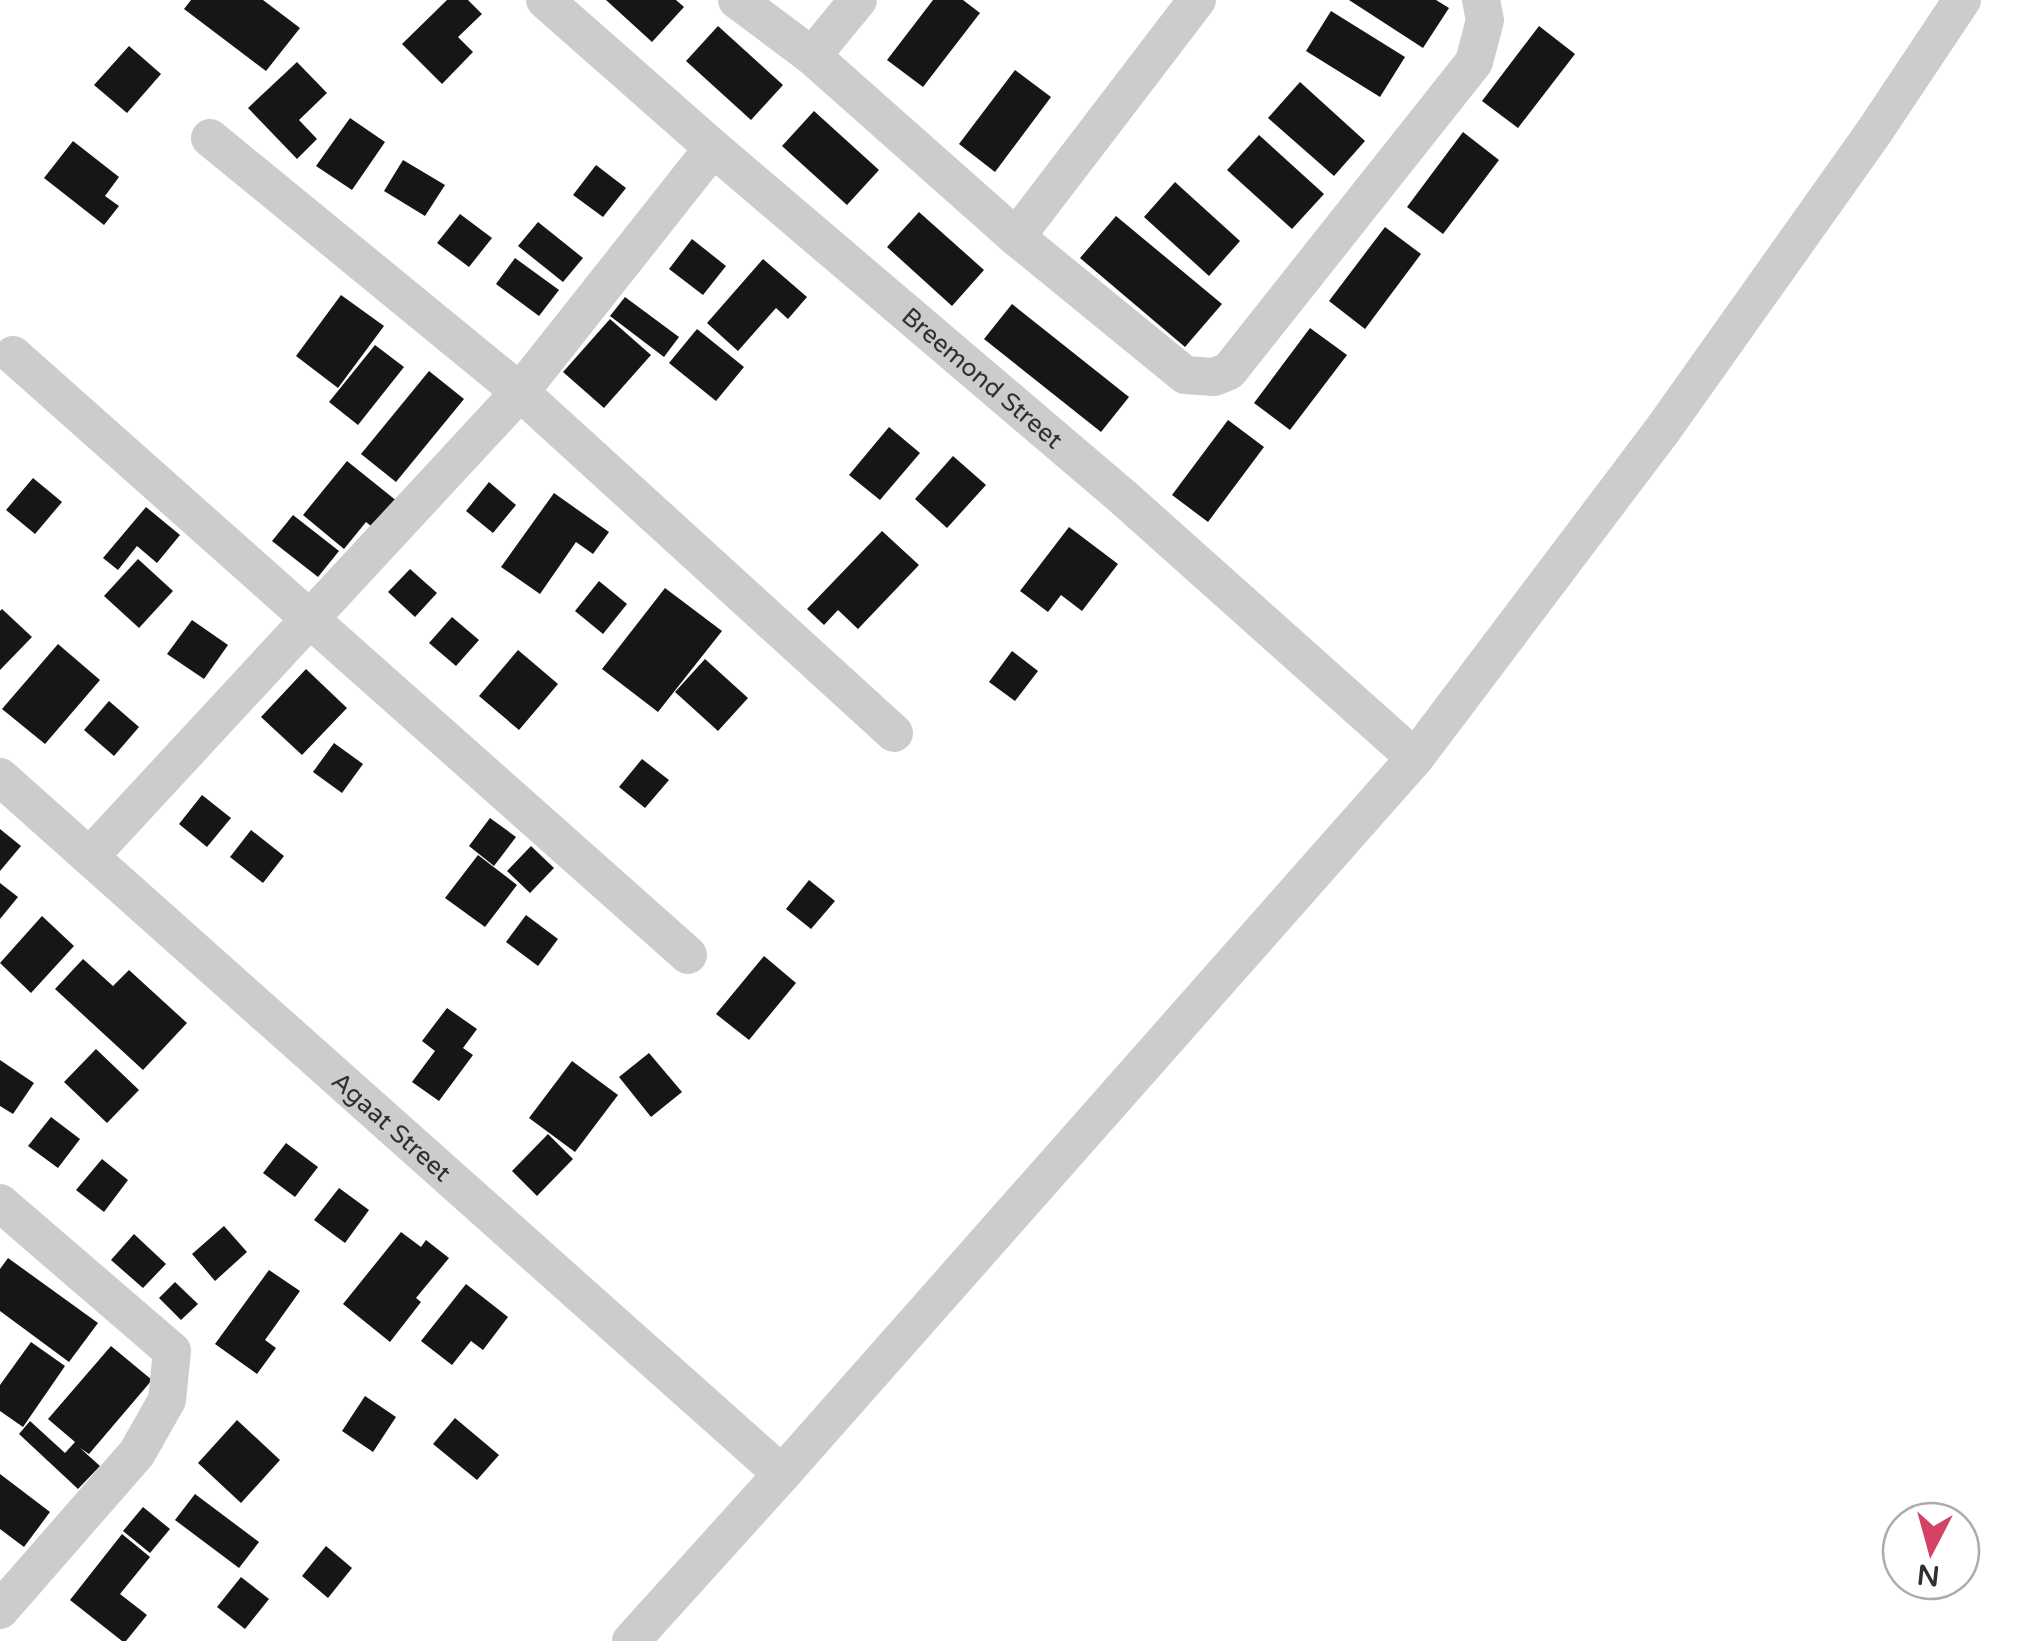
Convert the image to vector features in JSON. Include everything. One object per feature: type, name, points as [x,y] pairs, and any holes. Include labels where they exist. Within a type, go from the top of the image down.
[{"type":"street","name":"Breemond Street","points":[[544,0],[1124,498],[1415,758]]},
{"type":"street","points":[[738,0],[812,56],[1016,237],[1185,375],[1214,378],[1229,371],[1474,62],[1485,20],[1481,0]]},
{"type":"street","points":[[812,56],[858,0]]},
{"type":"street","points":[[1016,237],[1197,0]]},
{"type":"street","points":[[630,1641],[1415,758],[1664,428],[1874,132],[1962,0]]},
{"type":"street","points":[[210,138],[520,392],[894,733]]},
{"type":"street","points":[[90,856],[520,392],[712,148]]},
{"type":"street","points":[[13,355],[688,954]]},
{"type":"street","name":"Agaat Street","points":[[0,777],[782,1474]]},
{"type":"street","points":[[0,1203],[172,1350],[167,1400],[136,1453],[0,1610]]},
{"type":"building","points":[[191,0],[263,0],[300,28],[266,71],[184,9]]},
{"type":"building","points":[[447,0],[468,0],[482,14],[458,37],[473,52],[442,84],[402,44]]},
{"type":"building","points":[[606,0],[676,0],[684,7],[652,42]]},
{"type":"building","points":[[933,0],[963,0],[980,13],[923,87],[887,60]]},
{"type":"building","points":[[1349,0],[1436,0],[1449,8],[1423,48]]},
{"type":"building","points":[[1331,11],[1405,57],[1380,97],[1306,51]]},
{"type":"building","points":[[718,26],[783,85],[751,120],[686,61]]},
{"type":"building","points":[[1539,26],[1575,54],[1518,128],[1482,101]]},
{"type":"building","points":[[129,46],[161,74],[127,113],[94,85]]},
{"type":"building","points":[[297,62],[327,93],[299,120],[317,139],[297,159],[248,108]]},
{"type":"building","points":[[1015,70],[1051,97],[995,172],[959,144]]},
{"type":"building","points":[[1300,82],[1365,141],[1334,176],[1268,118]]},
{"type":"building","points":[[814,111],[879,170],[847,205],[782,146]]},
{"type":"building","points":[[350,118],[385,142],[352,190],[316,166]]},
{"type":"building","points":[[1463,132],[1499,160],[1443,234],[1407,207]]},
{"type":"building","points":[[1259,135],[1324,194],[1292,229],[1227,170]]},
{"type":"building","points":[[73,141],[119,177],[105,196],[119,206],[104,225],[44,178]]},
{"type":"building","points":[[403,160],[445,185],[425,216],[384,191]]},
{"type":"building","points":[[596,165],[626,188],[603,217],[573,195]]},
{"type":"building","points":[[1175,182],[1240,241],[1209,276],[1144,217]]},
{"type":"building","points":[[919,212],[984,270],[952,306],[887,247]]},
{"type":"building","points":[[460,214],[492,238],[469,267],[437,243]]},
{"type":"building","points":[[1116,216],[1222,304],[1185,347],[1080,258]]},
{"type":"building","points":[[538,222],[583,258],[563,282],[518,246]]},
{"type":"building","points":[[1385,227],[1421,254],[1365,329],[1329,301]]},
{"type":"building","points":[[692,239],[726,266],[703,295],[669,269]]},
{"type":"building","points":[[515,258],[559,290],[539,316],[496,284]]},
{"type":"building","points":[[763,259],[807,297],[788,319],[776,308],[738,351],[707,323]]},
{"type":"building","points":[[341,295],[384,326],[338,388],[296,356]]},
{"type":"building","points":[[625,297],[679,337],[664,357],[610,316]]},
{"type":"building","points":[[1012,304],[1129,397],[1101,432],[984,339]]},
{"type":"building","points":[[610,319],[651,355],[604,408],[563,372]]},
{"type":"building","points":[[1310,328],[1347,355],[1290,430],[1254,403]]},
{"type":"building","points":[[697,329],[744,367],[716,401],[669,363]]},
{"type":"building","points":[[375,345],[404,367],[358,425],[329,402]]},
{"type":"building","points":[[429,371],[464,399],[396,482],[361,454]]},
{"type":"building","points":[[1228,420],[1264,447],[1208,522],[1172,495]]},
{"type":"building","points":[[889,427],[920,453],[880,500],[849,475]]},
{"type":"building","points":[[953,456],[986,485],[947,528],[915,499]]},
{"type":"building","points":[[347,461],[403,506],[381,534],[366,522],[344,549],[303,515]]},
{"type":"building","points":[[33,478],[62,502],[35,534],[6,510]]},
{"type":"building","points":[[489,482],[516,505],[493,533],[466,511]]},
{"type":"building","points":[[554,493],[609,532],[593,554],[576,542],[540,594],[501,567]]},
{"type":"building","points":[[146,507],[180,535],[157,563],[137,546],[118,570],[103,558]]},
{"type":"building","points":[[293,515],[339,551],[318,577],[272,541]]},
{"type":"building","points":[[1069,527],[1118,564],[1082,611],[1061,595],[1048,612],[1020,591]]},
{"type":"building","points":[[882,531],[919,565],[858,629],[838,610],[824,625],[807,609]]},
{"type":"building","points":[[138,559],[173,591],[139,628],[104,596]]},
{"type":"building","points":[[410,569],[437,593],[415,617],[388,592]]},
{"type":"building","points":[[599,581],[627,604],[603,634],[575,611]]},
{"type":"building","points":[[665,588],[722,631],[658,712],[602,669]]},
{"type":"building","points":[[0,611],[32,637],[0,670]]},
{"type":"building","points":[[452,617],[479,640],[456,666],[429,643]]},
{"type":"building","points":[[192,620],[228,645],[204,679],[167,654]]},
{"type":"building","points":[[58,644],[100,680],[45,744],[2,709]]},
{"type":"building","points":[[518,650],[558,684],[519,730],[479,696]]},
{"type":"building","points":[[1012,651],[1038,671],[1015,701],[989,682]]},
{"type":"building","points":[[705,659],[748,698],[718,731],[675,692]]},
{"type":"building","points":[[306,669],[347,708],[302,755],[261,717]]},
{"type":"building","points":[[109,701],[139,727],[114,756],[84,730]]},
{"type":"building","points":[[334,743],[363,764],[342,793],[313,772]]},
{"type":"building","points":[[642,759],[669,780],[645,808],[619,787]]},
{"type":"building","points":[[202,795],[231,818],[207,847],[179,824]]},
{"type":"building","points":[[490,818],[516,837],[494,866],[469,846]]},
{"type":"building","points":[[0,829],[21,846],[0,871]]},
{"type":"building","points":[[251,830],[284,856],[263,883],[230,857]]},
{"type":"building","points":[[531,846],[554,868],[530,893],[507,871]]},
{"type":"building","points":[[478,855],[517,885],[485,927],[445,898]]},
{"type":"building","points":[[809,880],[835,901],[811,929],[786,909]]},
{"type":"building","points":[[0,883],[18,897],[0,919]]},
{"type":"building","points":[[526,915],[558,939],[538,966],[506,942]]},
{"type":"building","points":[[42,916],[74,946],[31,993],[0,963]]},
{"type":"building","points":[[764,956],[796,983],[749,1040],[716,1014]]},
{"type":"building","points":[[83,959],[113,986],[129,970],[187,1023],[143,1070],[55,989]]},
{"type":"building","points":[[447,1008],[477,1029],[463,1048],[473,1055],[439,1101],[412,1082],[435,1051],[422,1041]]},
{"type":"building","points":[[96,1049],[139,1090],[107,1123],[64,1082]]},
{"type":"building","points":[[649,1053],[682,1092],[651,1117],[619,1077]]},
{"type":"building","points":[[0,1060],[34,1083],[13,1114],[0,1106]]},
{"type":"building","points":[[572,1061],[618,1095],[575,1152],[529,1118]]},
{"type":"building","points":[[51,1117],[80,1139],[58,1168],[28,1146]]},
{"type":"building","points":[[548,1134],[573,1159],[537,1196],[512,1171]]},
{"type":"building","points":[[286,1143],[318,1167],[295,1197],[263,1173]]},
{"type":"building","points":[[102,1159],[128,1180],[104,1212],[76,1190]]},
{"type":"building","points":[[339,1188],[369,1210],[345,1243],[314,1220]]},
{"type":"building","points":[[224,1226],[247,1252],[215,1281],[192,1254]]},
{"type":"building","points":[[401,1232],[421,1247],[426,1240],[449,1258],[416,1298],[421,1302],[390,1342],[343,1304]]},
{"type":"building","points":[[134,1234],[166,1264],[143,1288],[111,1260]]},
{"type":"building","points":[[8,1258],[98,1323],[69,1362],[0,1311],[0,1269]]},
{"type":"building","points":[[269,1270],[300,1291],[265,1340],[276,1348],[257,1374],[215,1344]]},
{"type":"building","points":[[175,1282],[198,1304],[181,1320],[159,1298]]},
{"type":"building","points":[[466,1284],[508,1317],[483,1350],[471,1341],[452,1365],[421,1341]]},
{"type":"building","points":[[31,1342],[65,1366],[23,1427],[0,1411],[0,1385]]},
{"type":"building","points":[[111,1346],[152,1380],[89,1454],[80,1448],[100,1466],[78,1489],[19,1434],[30,1421],[65,1453],[75,1442],[48,1419]]},
{"type":"building","points":[[365,1396],[396,1417],[373,1452],[342,1431]]},
{"type":"building","points":[[455,1418],[499,1455],[477,1480],[433,1444]]},
{"type":"building","points":[[237,1420],[280,1460],[241,1503],[198,1463]]},
{"type":"building","points":[[0,1474],[50,1512],[24,1547],[0,1529]]},
{"type":"building","points":[[195,1494],[259,1542],[239,1568],[175,1520]]},
{"type":"building","points":[[143,1507],[170,1529],[150,1553],[123,1531]]},
{"type":"building","points":[[122,1534],[150,1557],[120,1594],[147,1615],[126,1641],[70,1600]]},
{"type":"building","points":[[326,1546],[352,1568],[328,1598],[302,1576]]},
{"type":"building","points":[[241,1577],[269,1599],[245,1629],[217,1607]]}]
